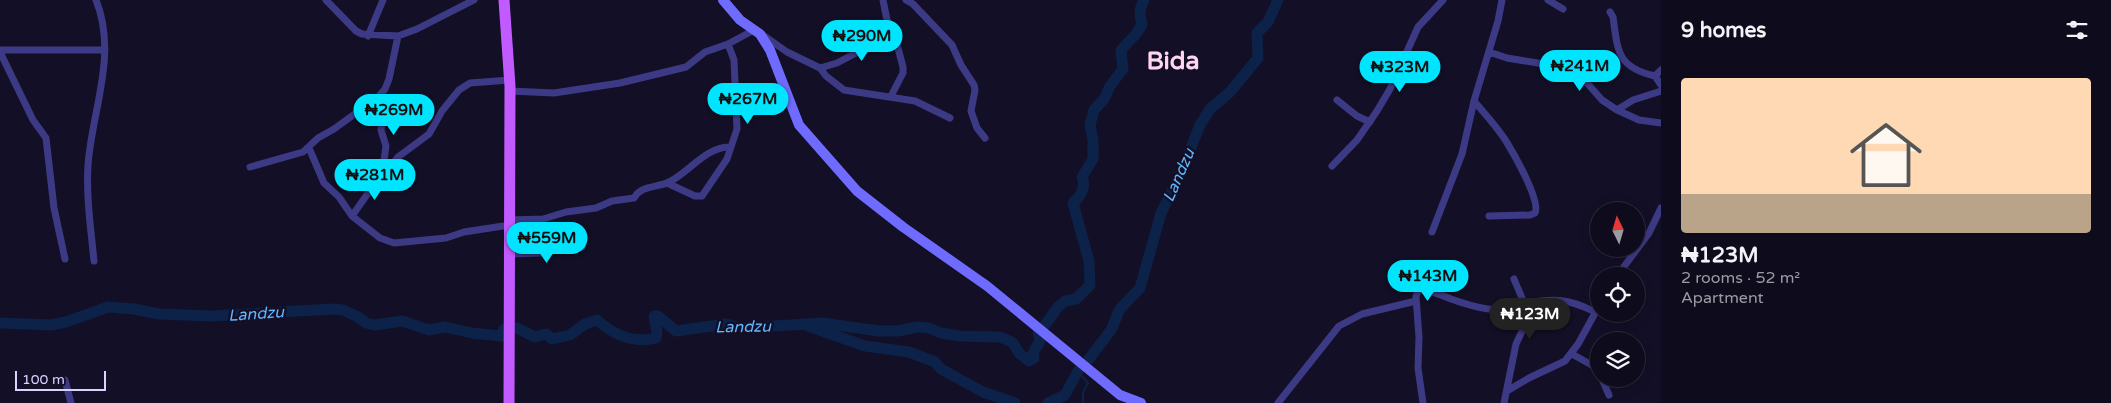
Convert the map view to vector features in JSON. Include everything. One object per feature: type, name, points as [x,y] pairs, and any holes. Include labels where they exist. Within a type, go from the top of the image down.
[{"type":"main road","points":[[504,0],[510,86],[509,403]]},
{"type":"street","points":[[94,261],[88,165],[104,69],[105,50],[102,22],[96,0]]},
{"type":"street","points":[[326,0],[356,31],[368,36],[398,36],[412,32],[474,0]]},
{"type":"street","points":[[368,36],[383,0]]},
{"type":"street","points":[[723,0],[740,20],[787,52],[820,68],[826,76],[844,90],[914,100],[950,118]]},
{"type":"street","points":[[883,0],[887,20],[894,33],[903,68],[903,72],[891,96]]},
{"type":"street","points":[[906,0],[915,2],[952,45],[960,65],[974,86],[971,111],[977,128],[985,138]]},
{"type":"street","points":[[1332,166],[1357,140],[1370,122],[1390,89],[1418,27],[1444,0]]},
{"type":"street","points":[[1432,232],[1462,154],[1474,101],[1500,15],[1502,0]]},
{"type":"street","points":[[1548,0],[1563,9]]},
{"type":"street","points":[[1610,12],[1613,17],[1621,58],[1628,66],[1639,72],[1658,73],[1661,84]]},
{"type":"street","points":[[352,216],[382,175],[398,157],[429,134],[452,98],[468,84],[510,86],[554,93],[620,83],[686,67],[705,52],[757,32]]},
{"type":"street","points":[[757,32],[770,50],[799,125],[858,191],[987,286],[1120,395],[1141,403]]},
{"type":"street","points":[[820,68],[837,63],[894,33]]},
{"type":"street","points":[[250,167],[309,148],[318,138],[334,129],[378,97],[389,79],[398,36]]},
{"type":"street","points":[[667,183],[695,196],[702,196],[727,159],[736,134],[737,120],[734,60],[728,44]]},
{"type":"street","points":[[65,259],[54,208],[46,138],[33,120],[0,51],[105,50]]},
{"type":"street","points":[[1489,52],[1507,58],[1562,67],[1587,83],[1602,100],[1618,110],[1639,120],[1661,123]]},
{"type":"street","points":[[1618,110],[1633,100],[1661,91]]},
{"type":"street","points":[[378,97],[382,121],[380,130],[386,146],[382,175]]},
{"type":"street","points":[[1337,100],[1357,116],[1370,122]]},
{"type":"street","points":[[1474,101],[1507,142],[1530,187],[1537,208],[1537,212],[1533,215],[1489,216]]},
{"type":"street","points":[[309,148],[324,183],[339,197],[352,216],[380,238],[394,243],[446,238],[464,232],[543,219],[566,212],[596,208],[612,201],[634,198],[639,190],[667,183],[718,149],[730,147]]},
{"type":"street","points":[[1624,267],[1649,233],[1661,208]]},
{"type":"street","points":[[510,254],[541,253],[557,249],[582,247]]},
{"type":"street","points":[[1504,403],[1516,344],[1525,325],[1523,306],[1514,279]]},
{"type":"street","points":[[1423,403],[1418,368],[1419,337],[1416,292],[1420,290],[1434,292],[1478,308],[1499,312],[1542,300],[1566,300],[1590,307]]},
{"type":"street","points":[[1278,403],[1321,346],[1339,326],[1362,314],[1416,301]]},
{"type":"street","points":[[1507,392],[1530,378],[1565,361],[1572,354],[1590,322]]},
{"type":"street","points":[[1572,354],[1590,364]]},
{"type":"street","points":[[65,380],[72,403]]},
{"type":"street","points":[[1606,387],[1609,395]]},
{"type":"waterway","name":"Landzu","points":[[1045,325],[1058,307],[1065,301],[1076,299],[1090,285],[1089,261],[1073,203],[1082,191],[1082,177],[1093,159],[1093,140],[1090,125],[1094,110],[1104,99],[1110,86],[1123,69],[1121,50],[1137,33],[1142,24],[1140,12],[1144,0]]},
{"type":"waterway","name":"Landzu","points":[[1089,359],[1111,330],[1120,309],[1140,288],[1161,213],[1180,175],[1200,125],[1210,109],[1230,92],[1258,58],[1257,33],[1268,22],[1278,0]]},
{"type":"waterway","name":"Landzu","points":[[0,323],[51,325],[66,322],[108,307],[134,309],[159,314],[211,316],[333,309],[343,310],[366,323],[375,325],[402,321],[429,330],[445,327],[472,333],[501,336],[504,329]]},
{"type":"waterway","name":"Landzu","points":[[517,328],[535,337],[546,334],[552,339],[570,335],[585,324],[597,320],[610,330],[624,337],[648,340],[656,338],[657,332],[654,316],[658,316],[676,331],[726,324],[742,328],[822,323],[879,331],[898,331],[917,327],[929,328],[941,333],[959,336],[1000,337],[1012,342],[1020,354],[1029,361],[1034,358],[1033,353],[1040,341],[1038,333]]},
{"type":"waterway","name":"Landzu","points":[[808,326],[865,346],[909,352],[935,362],[941,369],[983,392],[1015,403]]},
{"type":"waterway","points":[[1078,371],[1088,383],[1083,392],[1083,403]]},
{"type":"waterway","name":"Landzu","points":[[1048,403],[1065,395],[1078,371]]},
{"type":"district","name":"Bida","points":[[1173,60]]}]
